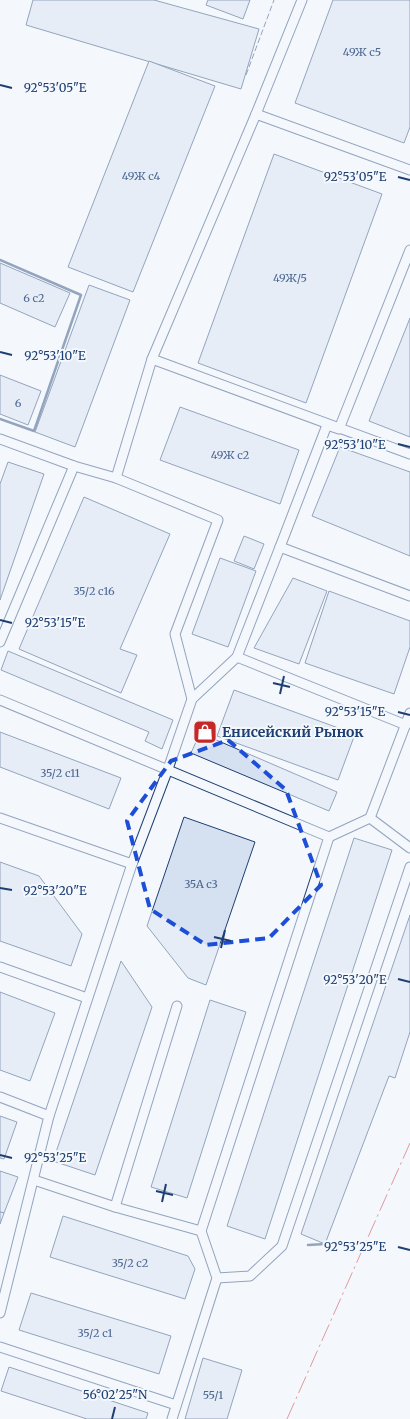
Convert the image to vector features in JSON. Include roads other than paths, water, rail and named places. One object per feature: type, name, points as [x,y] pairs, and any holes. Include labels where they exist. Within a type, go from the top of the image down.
[{"type":"lane","points":[[116,478],[152,359],[256,114],[302,0]]},
{"type":"lane","points":[[256,114],[410,170]]},
{"type":"lane","points":[[339,429],[410,250]]},
{"type":"lane","points":[[152,359],[410,454]]},
{"type":"lane","points":[[0,1313],[49,1116],[132,864],[192,699],[237,658],[327,425]]},
{"type":"lane","points":[[0,439],[74,466],[116,478],[218,520],[175,634],[192,699]]},
{"type":"lane","points":[[0,642],[74,466]]},
{"type":"lane","points":[[280,547],[410,596]]},
{"type":"lane","points":[[237,658],[406,725]]},
{"type":"lane","points":[[0,700],[329,837]]},
{"type":"lane","points":[[172,1419],[217,1278],[201,1231],[329,837],[370,818],[410,713]]},
{"type":"lane","points":[[0,818],[132,864]]},
{"type":"lane","points":[[370,818],[410,848]]},
{"type":"lane","points":[[217,1278],[250,1276],[282,1246],[410,867]]},
{"type":"lane","points":[[0,967],[87,998]]},
{"type":"lane","points":[[115,1207],[177,1006]]},
{"type":"lane","points":[[0,1097],[49,1116]]},
{"type":"lane","points":[[34,1180],[115,1207],[201,1231]]},
{"type":"lane","points":[[0,1347],[176,1405]]},
{"type":"place","name":"Енисейский Рынок","points":[[205,732]]}]
